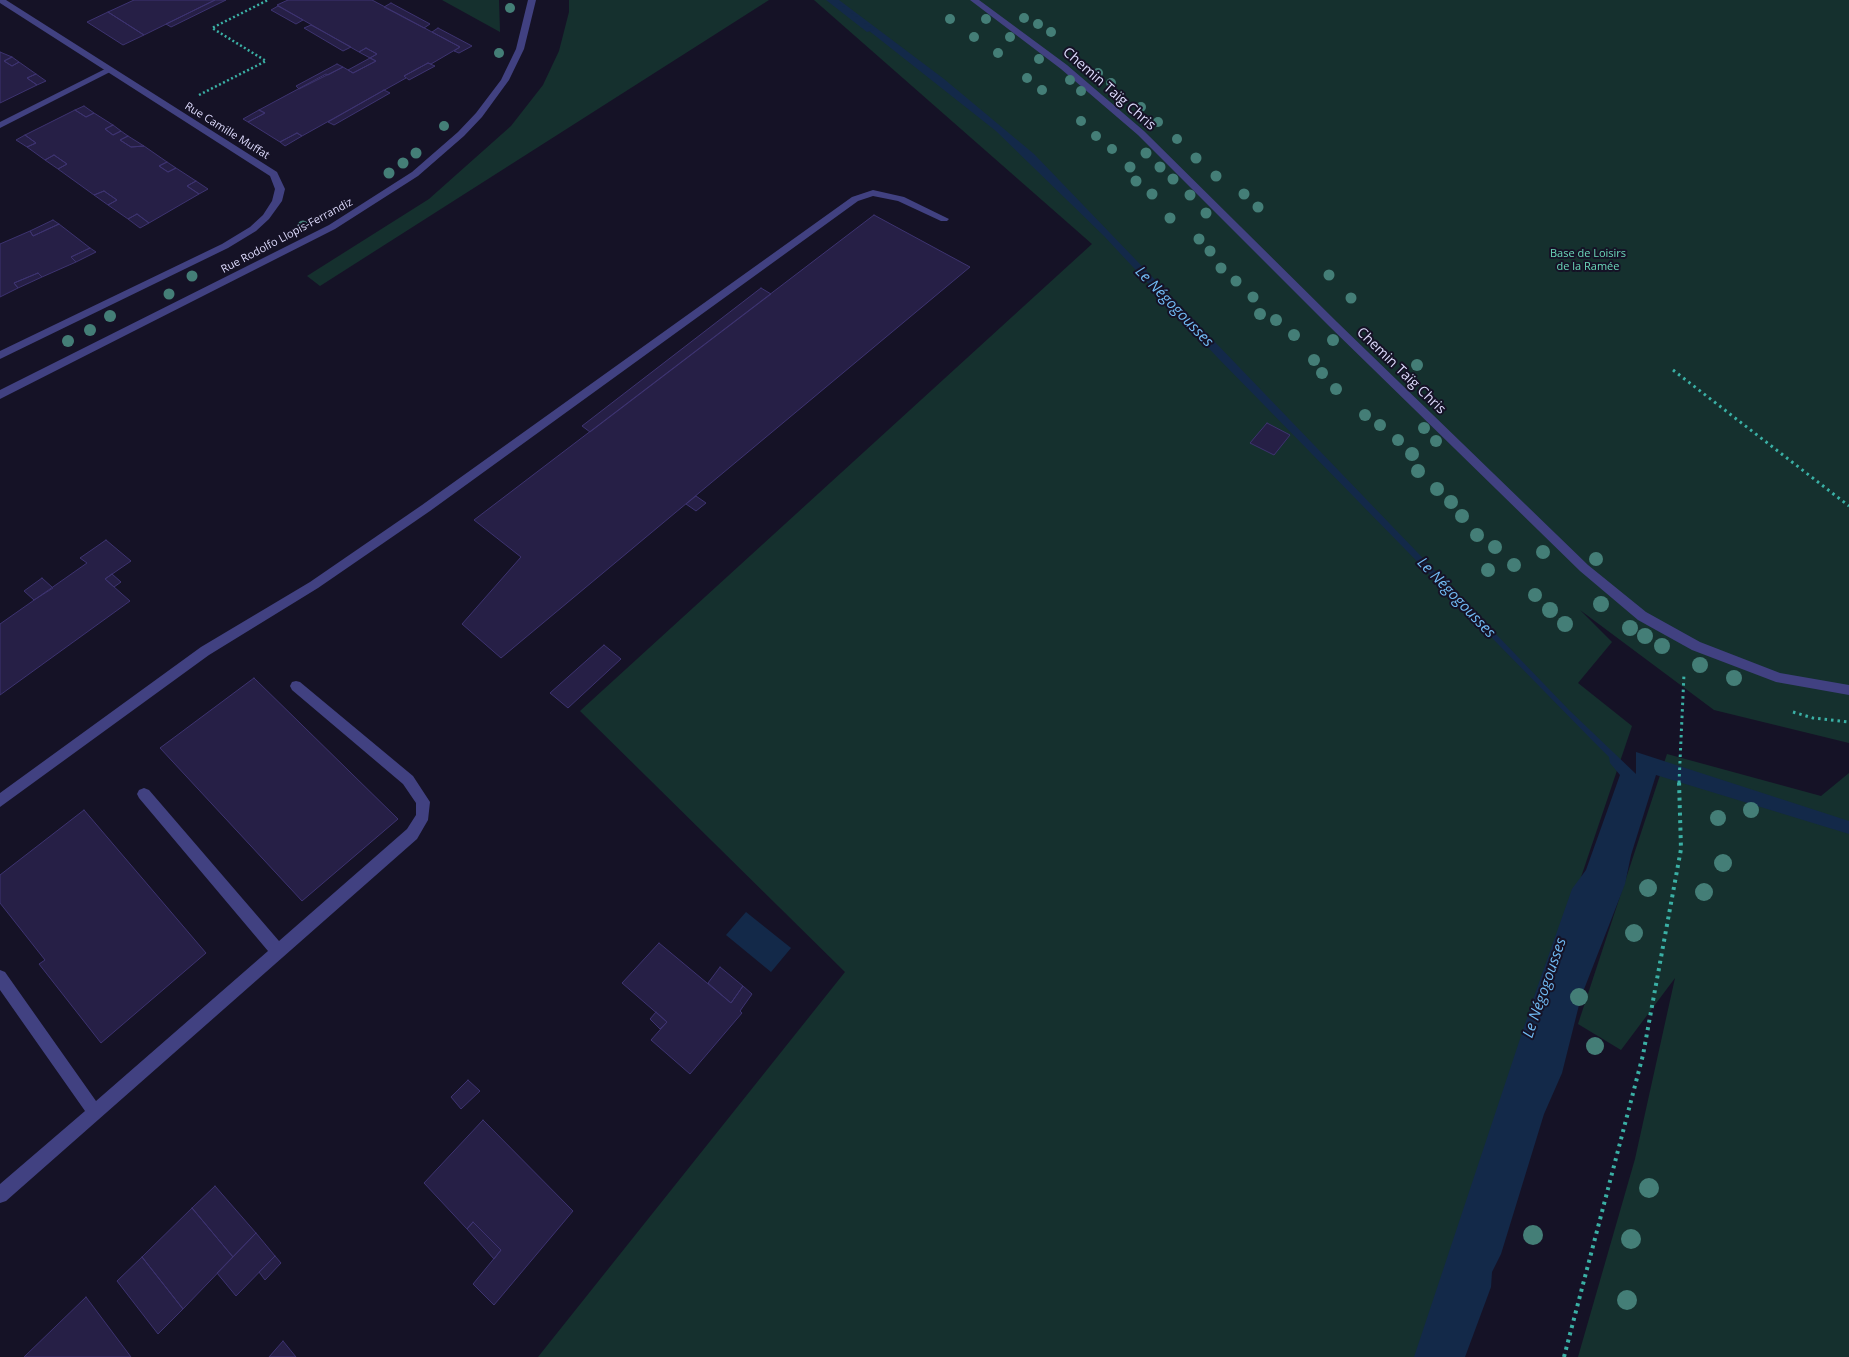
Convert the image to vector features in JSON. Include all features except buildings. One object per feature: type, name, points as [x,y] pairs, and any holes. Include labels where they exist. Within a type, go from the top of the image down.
[{"type":"street","name":"Rue Camille Muffat","points":[[0,355],[225,246],[253,229],[266,217],[277,201],[280,189],[274,174],[1,0]]},
{"type":"street","name":"Rue Rodolfo Llopis-Ferrandiz","points":[[0,395],[332,227],[415,174],[461,134],[479,115],[505,80],[520,49],[529,21],[532,0]]},
{"type":"street","name":"Chemin Taïg Chris","points":[[974,0],[1064,67],[1141,133],[1577,562],[1642,616],[1696,646],[1780,678],[1849,690]]},
{"type":"street","points":[[0,125],[110,70]]},
{"type":"street","points":[[0,801],[206,651],[314,585],[426,508],[855,198],[873,194],[901,199],[944,219]]},
{"type":"street","points":[[0,1195],[412,834],[423,816],[423,802],[408,780],[296,686]]},
{"type":"street","points":[[144,794],[278,951]]},
{"type":"street","points":[[0,977],[95,1112]]},
{"type":"path","points":[[172,109],[266,60],[212,28],[268,0]]},
{"type":"path","points":[[1673,370],[1849,506]]},
{"type":"path","points":[[1564,1357],[1643,1055],[1680,849],[1679,790],[1685,671]]},
{"type":"green space","points":[[442,0],[499,0],[500,32]]},
{"type":"green space","points":[[569,0],[769,0],[320,286],[307,276],[429,199],[511,126],[543,85],[559,51],[569,12]]},
{"type":"green space","name":"Base de Loisirs de la Ramée","points":[[814,0],[1849,0],[1849,743],[1714,710],[1580,610],[1612,642],[1578,683],[1632,726],[1419,1357],[538,1357],[845,972],[580,711],[1092,244]]},
{"type":"green space","points":[[1667,754],[1821,796],[1849,773],[1849,1357],[1578,1357],[1635,1159],[1675,978],[1621,1050],[1578,1024]]},
{"type":"water","points":[[830,0],[839,0],[944,79],[1034,154],[1569,710],[1636,774],[1636,752],[1849,821],[1849,834],[1656,775],[1631,855],[1625,884],[1581,997],[1562,1073],[1544,1114],[1501,1254],[1492,1272],[1491,1287],[1465,1357],[1414,1357],[1572,889],[1586,870],[1620,775],[1610,763],[1609,757],[1217,357],[1104,236],[996,131]]},
{"type":"water","points":[[746,912],[791,948],[771,972],[726,935]]},
{"type":"waterway","name":"Le Négogousses","points":[[830,0],[870,30]]}]
